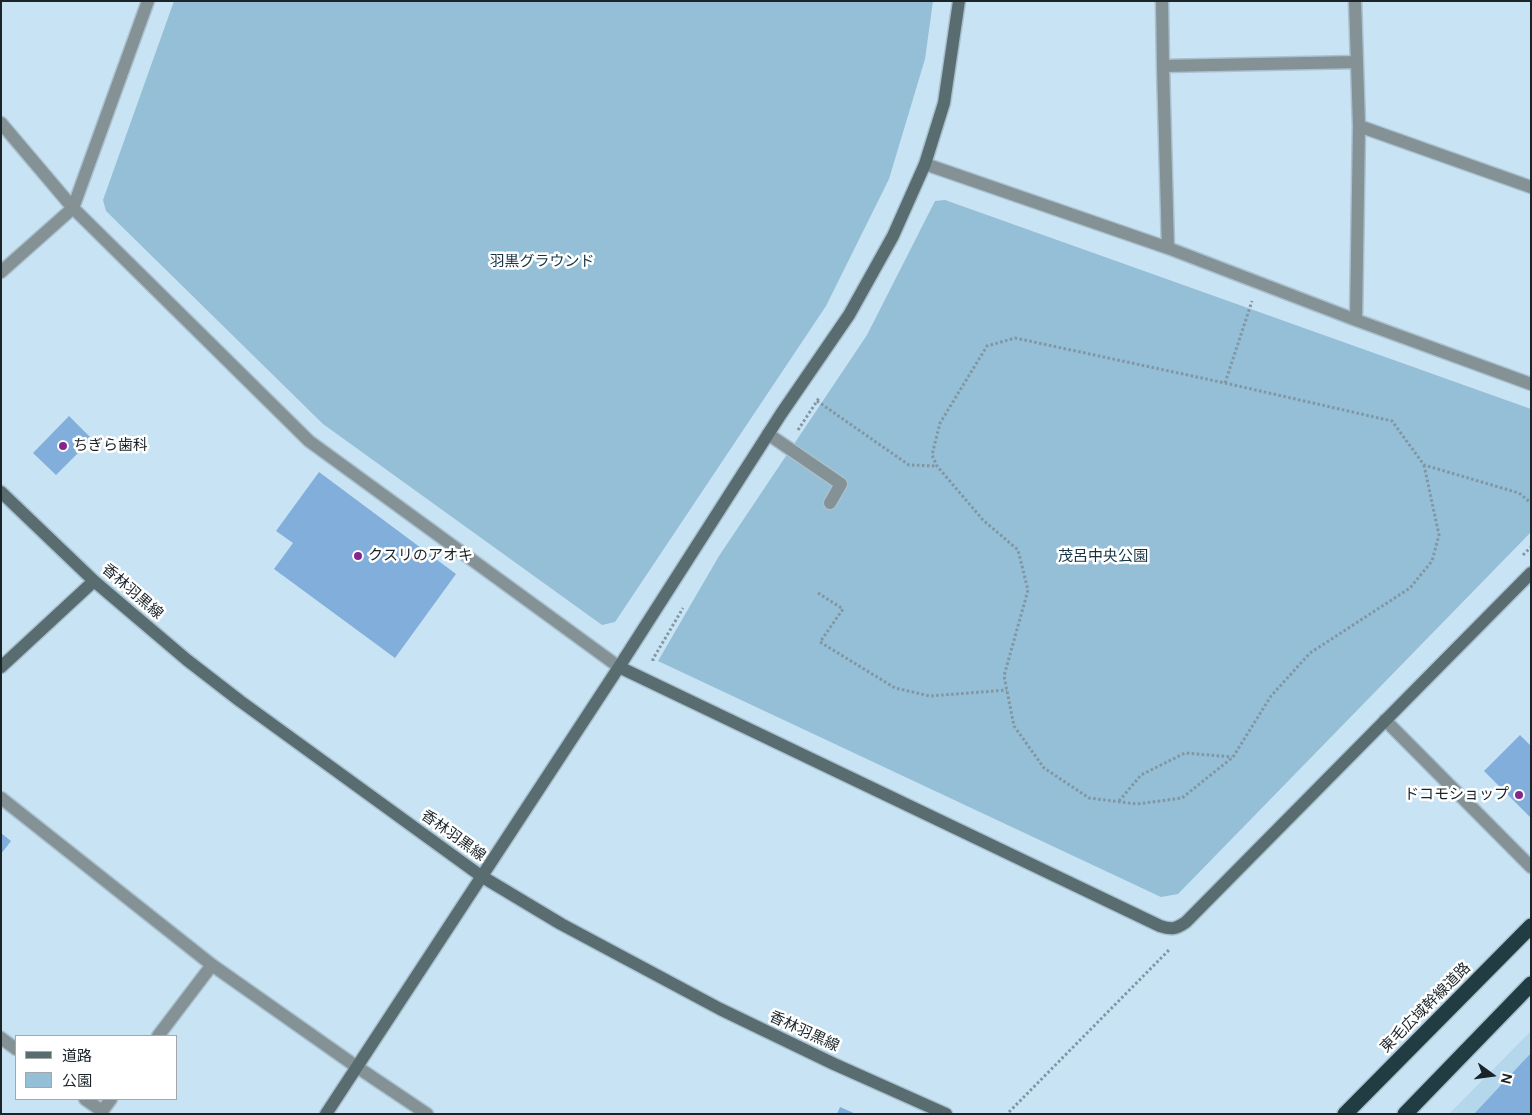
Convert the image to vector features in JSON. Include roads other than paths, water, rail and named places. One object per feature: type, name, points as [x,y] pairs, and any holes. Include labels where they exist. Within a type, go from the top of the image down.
[{"type":"highway","name":"東毛広域幹線道路","points":[[1345,1114],[1531,926]]},
{"type":"highway","points":[[1405,1114],[1531,984]]},
{"type":"street","points":[[1,272],[73,208],[148,1]]},
{"type":"street","points":[[326,1114],[619,667],[768,434],[848,315],[893,236],[925,164],[944,103],[960,1]]},
{"type":"street","points":[[1162,1],[1168,248]]},
{"type":"street","points":[[1355,1],[1359,126],[1356,320]]},
{"type":"street","points":[[1163,66],[1357,62]]},
{"type":"street","points":[[1,123],[73,208],[309,441],[619,667],[1169,929],[1177,928],[1186,922],[1531,573]]},
{"type":"street","points":[[1359,126],[1531,187]]},
{"type":"street","points":[[925,164],[1168,248],[1531,384]]},
{"type":"street","points":[[768,434],[841,484],[830,503]]},
{"type":"street","name":"香林羽黒線","points":[[1,492],[94,581],[187,660],[240,701],[481,876],[570,928],[720,1009],[834,1064],[946,1114]]},
{"type":"street","points":[[1,667],[94,581]]},
{"type":"street","points":[[1385,720],[1531,867]]},
{"type":"street","points":[[1,798],[212,965],[356,1067],[427,1114]]},
{"type":"street","points":[[159,1035],[212,965]]},
{"type":"street","points":[[1,1038],[15,1048]]},
{"type":"street","points":[[86,1100],[101,1112],[110,1100]]},
{"type":"place","name":"ちぎら歯科","points":[[63,446]]},
{"type":"place","name":"クスリのアオキ","points":[[358,556]]},
{"type":"place","name":"ドコモショップ","points":[[1519,795]]},
{"type":"park label","name":"羽黒グラウンド","points":[[542,262]]},
{"type":"park label","name":"茂呂中央公園","points":[[1103,557]]}]
